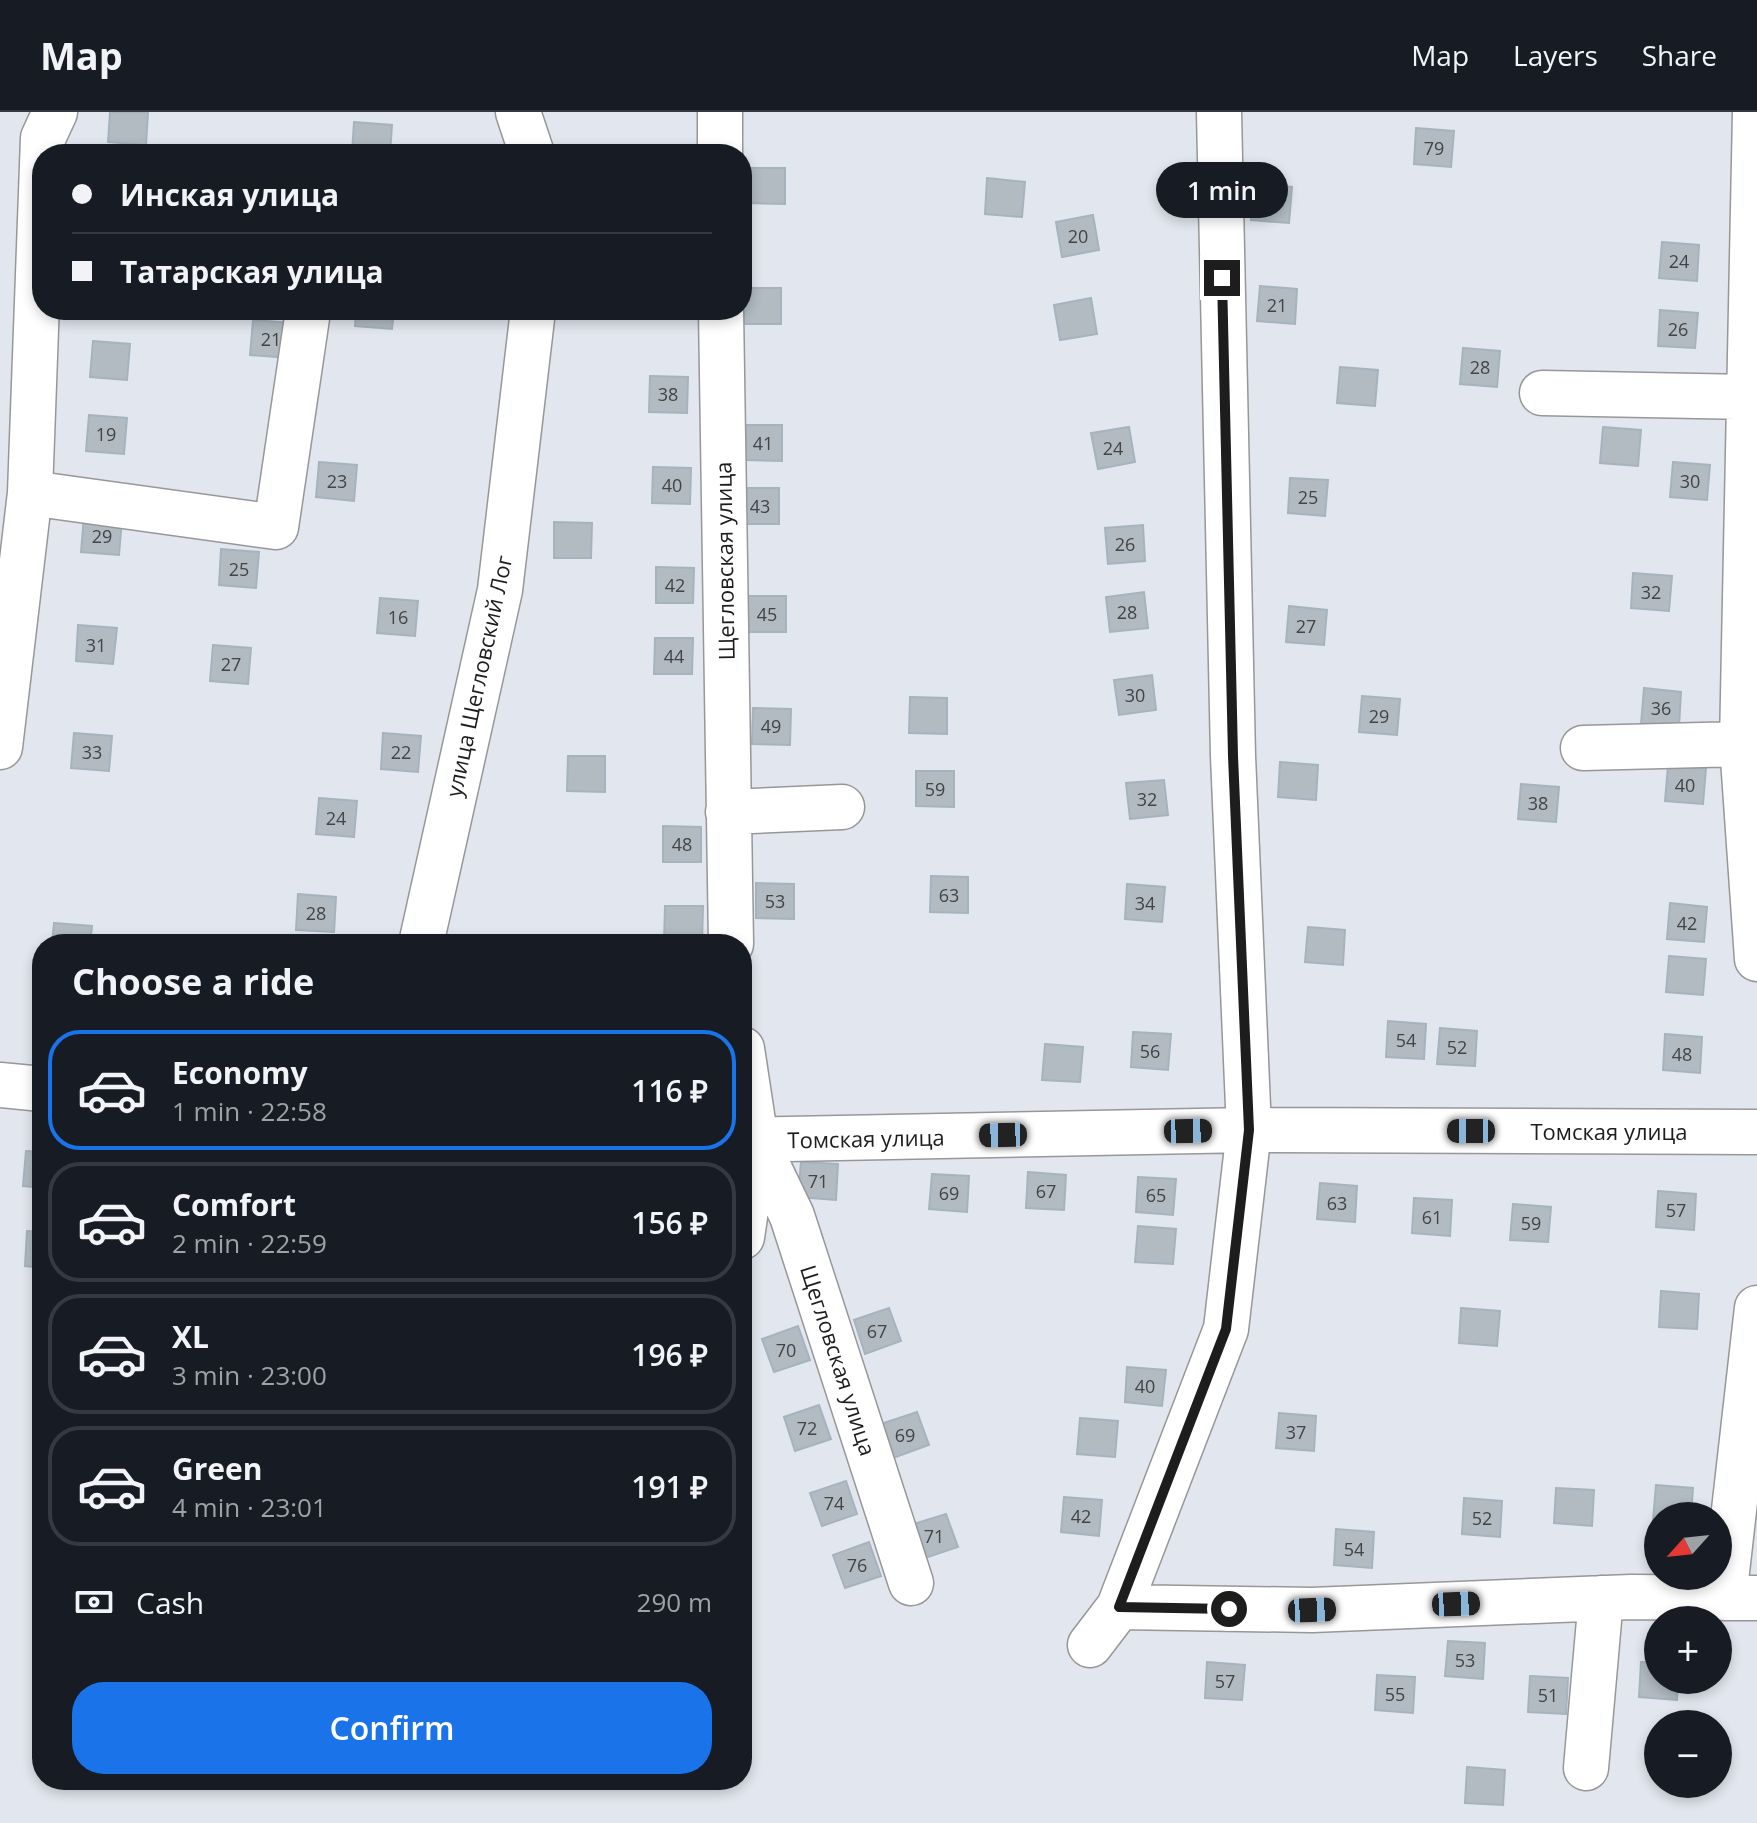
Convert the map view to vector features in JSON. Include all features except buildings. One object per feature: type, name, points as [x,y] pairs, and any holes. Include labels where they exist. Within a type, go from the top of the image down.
[{"type":"street","points":[[43,144],[55,112]]},
{"type":"street","points":[[518,112],[529,144]]},
{"type":"street","points":[[720,112],[720,144]]},
{"type":"street","points":[[1090,1645],[1119,1607],[1226,1329],[1249,1130],[1233,756],[1219,112]]},
{"type":"street","points":[[1755,112],[1742,744],[1757,959]]},
{"type":"street","points":[[0,747],[30,493],[36,320]]},
{"type":"street","points":[[30,493],[276,527],[307,320]]},
{"type":"street","name":"улица Щегловский Лог","points":[[423,934],[500,590],[532,320]]},
{"type":"street","name":"Щегловская улица","points":[[721,320],[731,934]]},
{"type":"street","points":[[1542,393],[1749,397]]},
{"type":"street","points":[[1583,748],[1742,744]]},
{"type":"street","points":[[728,812],[842,807]]},
{"type":"street","points":[[0,1085],[32,1088]]},
{"type":"street","name":"Томская улица","points":[[752,1140],[1249,1130],[1757,1132]]},
{"type":"street","name":"Щегловская улица","points":[[752,1145],[792,1216],[911,1583]]},
{"type":"street","points":[[1119,1607],[1312,1610],[1601,1598],[1740,1598],[1757,1308]]},
{"type":"street","points":[[1586,1768],[1601,1598]]},
{"type":"route","points":[[1222,278],[1233,756],[1249,1130],[1226,1329],[1119,1607],[1229,1609]]}]
